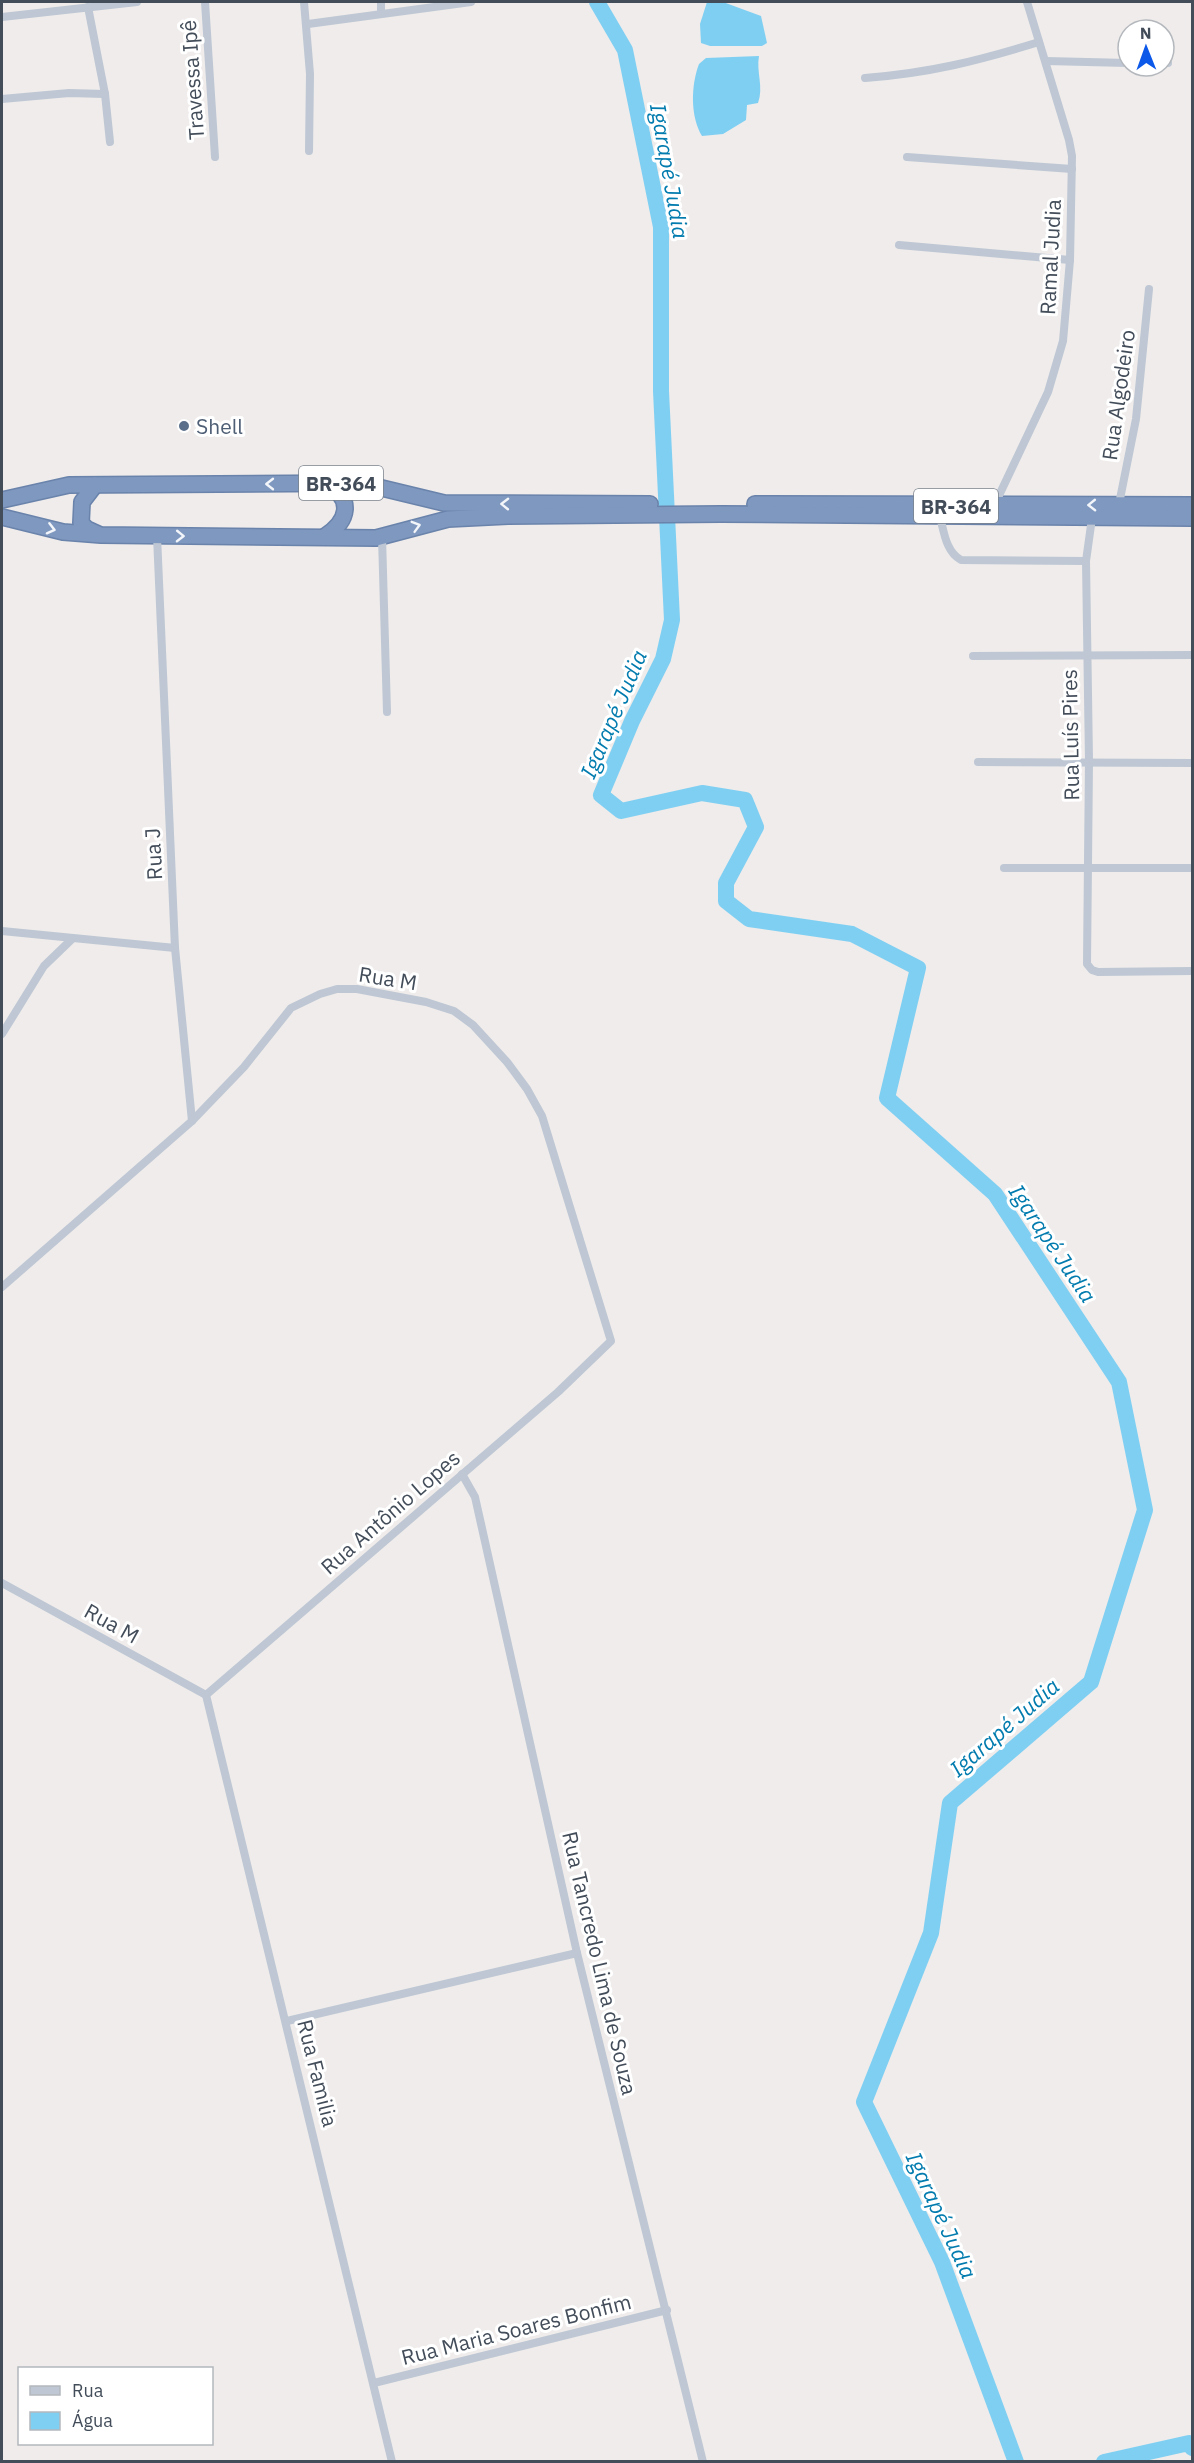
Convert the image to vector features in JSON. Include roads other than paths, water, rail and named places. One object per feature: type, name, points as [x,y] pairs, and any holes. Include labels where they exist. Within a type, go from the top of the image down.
[{"type":"highway","name":"BR-364","points":[[2,500],[44,489],[95,485],[326,483],[379,486],[444,503],[584,510],[1192,505]]},
{"type":"highway","points":[[324,537],[339,525],[345,513],[343,496],[326,483]]},
{"type":"highway","points":[[95,485],[82,502],[81,523],[101,536]]},
{"type":"highway","name":"BR-364","points":[[720,509],[940,517],[1192,518]]},
{"type":"highway","name":"BR-364","points":[[2,518],[63,532],[101,536],[382,537],[448,519],[584,510]]},
{"type":"street","points":[[2,17],[136,2]]},
{"type":"street","name":"Travessa Ipê","points":[[205,2],[215,157]]},
{"type":"street","points":[[304,2],[308,24],[309,151]]},
{"type":"street","points":[[381,2],[381,12]]},
{"type":"street","points":[[308,24],[381,12],[471,2]]},
{"type":"street","name":"Ramal Judia","points":[[994,507],[1054,374],[1066,317],[1070,260],[1072,169],[1065,123],[1027,2]]},
{"type":"street","points":[[88,7],[105,94],[110,142]]},
{"type":"street","points":[[865,78],[917,74],[946,68],[1039,42]]},
{"type":"street","points":[[1046,62],[1116,63]]},
{"type":"street","points":[[2,99],[69,93],[105,94]]},
{"type":"street","points":[[907,157],[1072,169]]},
{"type":"street","points":[[899,244],[1070,260]]},
{"type":"street","name":"Rua Algodeiro","points":[[1119,504],[1136,419],[1149,289]]},
{"type":"street","points":[[940,517],[946,542],[956,558],[961,561],[1086,561]]},
{"type":"street","name":"Rua Luís Pires","points":[[1092,518],[1086,561],[1089,761],[1087,964],[1095,972],[1192,971]]},
{"type":"street","name":"Rua J","points":[[157,536],[175,948],[192,1121]]},
{"type":"street","points":[[382,537],[387,712]]},
{"type":"street","points":[[973,656],[1087,654],[1192,656]]},
{"type":"street","points":[[978,762],[1192,763]]},
{"type":"street","points":[[1004,868],[1192,868]]},
{"type":"street","points":[[2,931],[175,948]]},
{"type":"street","points":[[2,1034],[45,966],[72,939]]},
{"type":"street","name":"Rua M","points":[[2,1287],[192,1121],[244,1066],[291,1008],[304,1000],[337,989],[357,989],[426,1002],[454,1011],[473,1025],[507,1062],[542,1116],[611,1341],[597,1356]]},
{"type":"street","points":[[2,1016],[14,1016]]},
{"type":"street","name":"Rua Antônio Lopes","points":[[206,1695],[597,1356]]},
{"type":"street","name":"Rua Tancredo Lima de Souza","points":[[462,1474],[475,1497],[577,1953],[703,2462]]},
{"type":"street","name":"Rua M","points":[[2,1583],[206,1695]]},
{"type":"street","name":"Rua Familia","points":[[206,1695],[287,2021],[392,2462]]},
{"type":"street","points":[[287,2021],[577,1953]]},
{"type":"street","name":"Rua Maria Soares Bonfim","points":[[374,2383],[667,2310]]},
{"type":"water","points":[[707,2],[723,2],[761,16],[767,43],[762,46],[710,46],[701,43],[700,24]]},
{"type":"water","points":[[759,56],[760,97],[758,103],[747,105],[746,120],[723,134],[702,136],[695,119],[693,100],[694,81],[699,64],[706,58]]},
{"type":"waterway","name":"Igarapé Judia","points":[[597,2],[625,50],[661,227],[661,391],[672,620],[663,659],[632,721],[601,795],[621,811],[702,793],[745,800],[756,827],[726,883],[726,901],[749,919],[852,934],[918,968],[887,1098],[995,1194],[1119,1382],[1145,1510],[1091,1682],[950,1803],[931,1933],[864,2102],[942,2262],[1016,2462]]},
{"type":"waterway","name":"Igarapé Judia","points":[[1104,2462],[1189,2443],[1192,2448]]},
{"type":"place","name":"Shell","points":[[184,426]]}]
